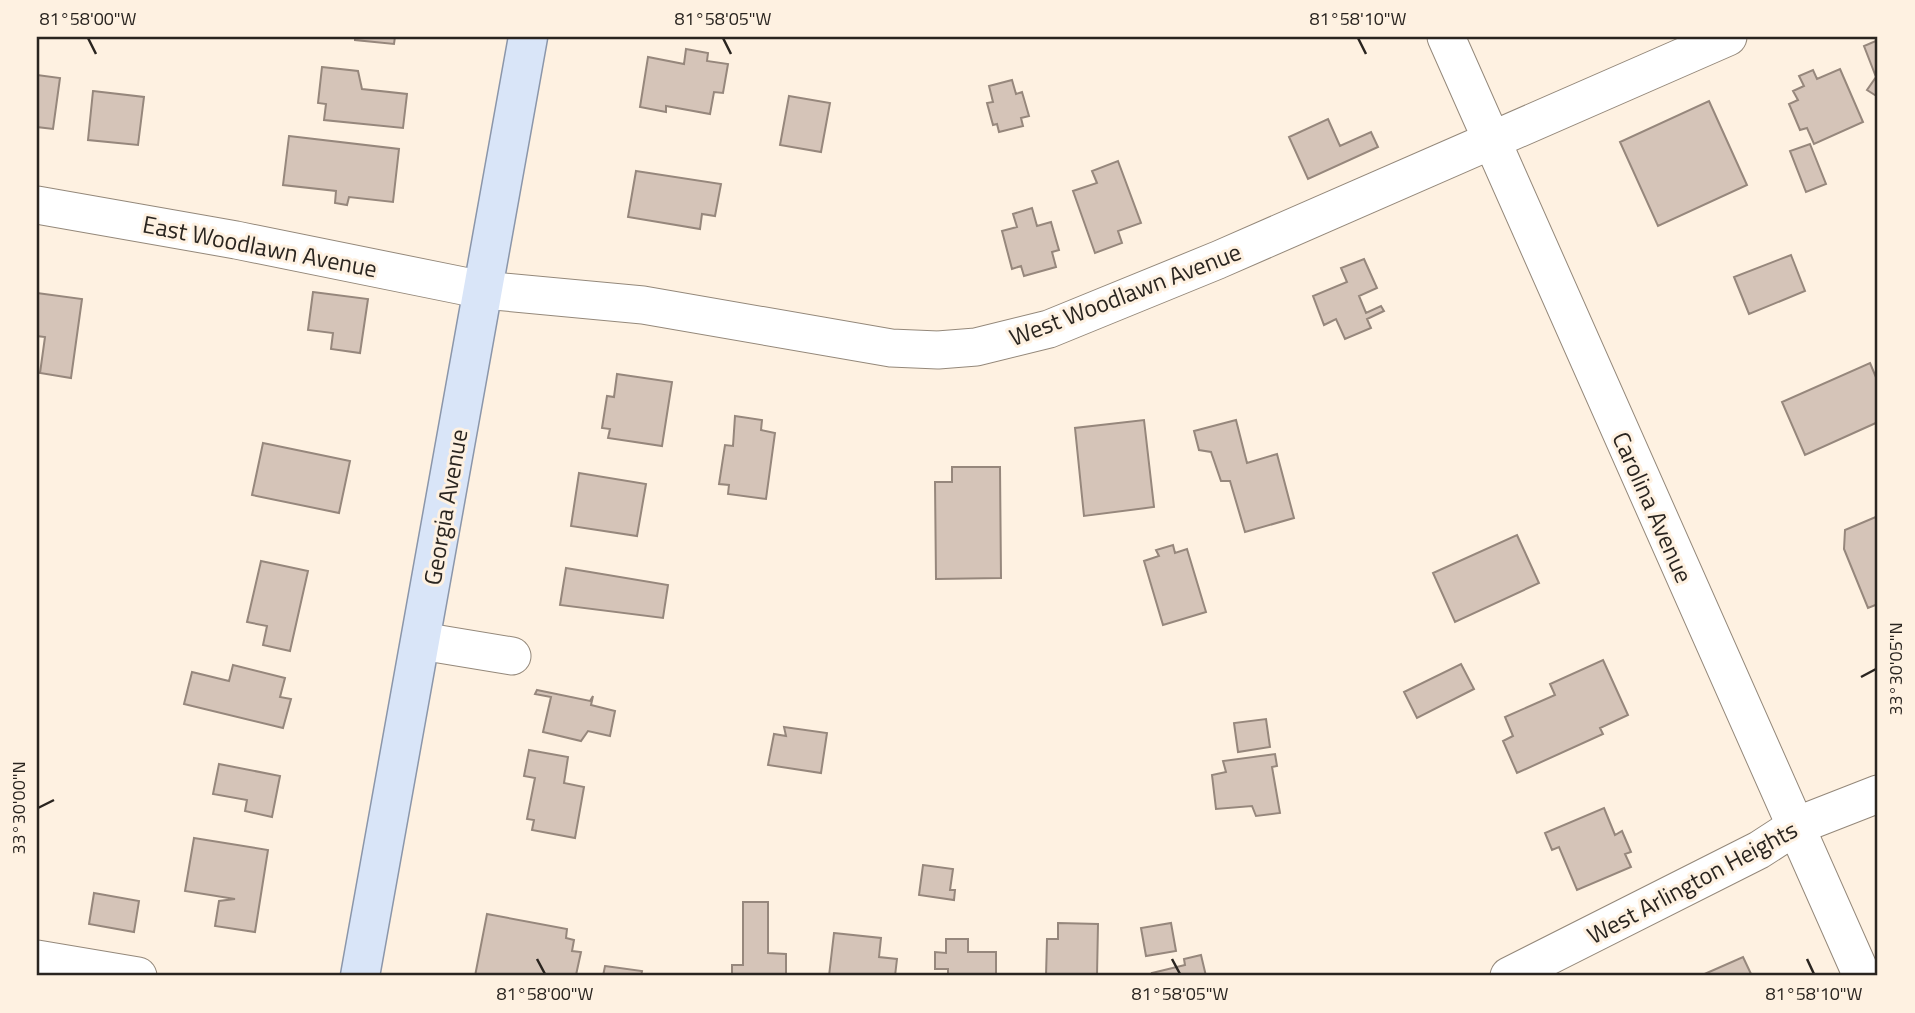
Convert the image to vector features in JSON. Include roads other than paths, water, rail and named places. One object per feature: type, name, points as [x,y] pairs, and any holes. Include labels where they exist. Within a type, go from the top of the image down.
[{"type":"main road","name":"Georgia Avenue","points":[[360,976],[528,37]]},
{"type":"street","name":"Carolina Avenue","points":[[1446,37],[1862,976]]},
{"type":"street","name":"West Woodlawn Avenue","points":[[483,290],[643,305],[891,348],[976,347],[1049,329],[1218,260],[1728,37]]},
{"type":"street","name":"East Woodlawn Avenue","points":[[37,205],[249,242],[483,290]]},
{"type":"street","points":[[421,641],[512,656]]},
{"type":"street","name":"West Arlington Heights","points":[[1509,976],[1759,850],[1796,826],[1878,794]]},
{"type":"street","points":[[37,959],[138,976]]}]
